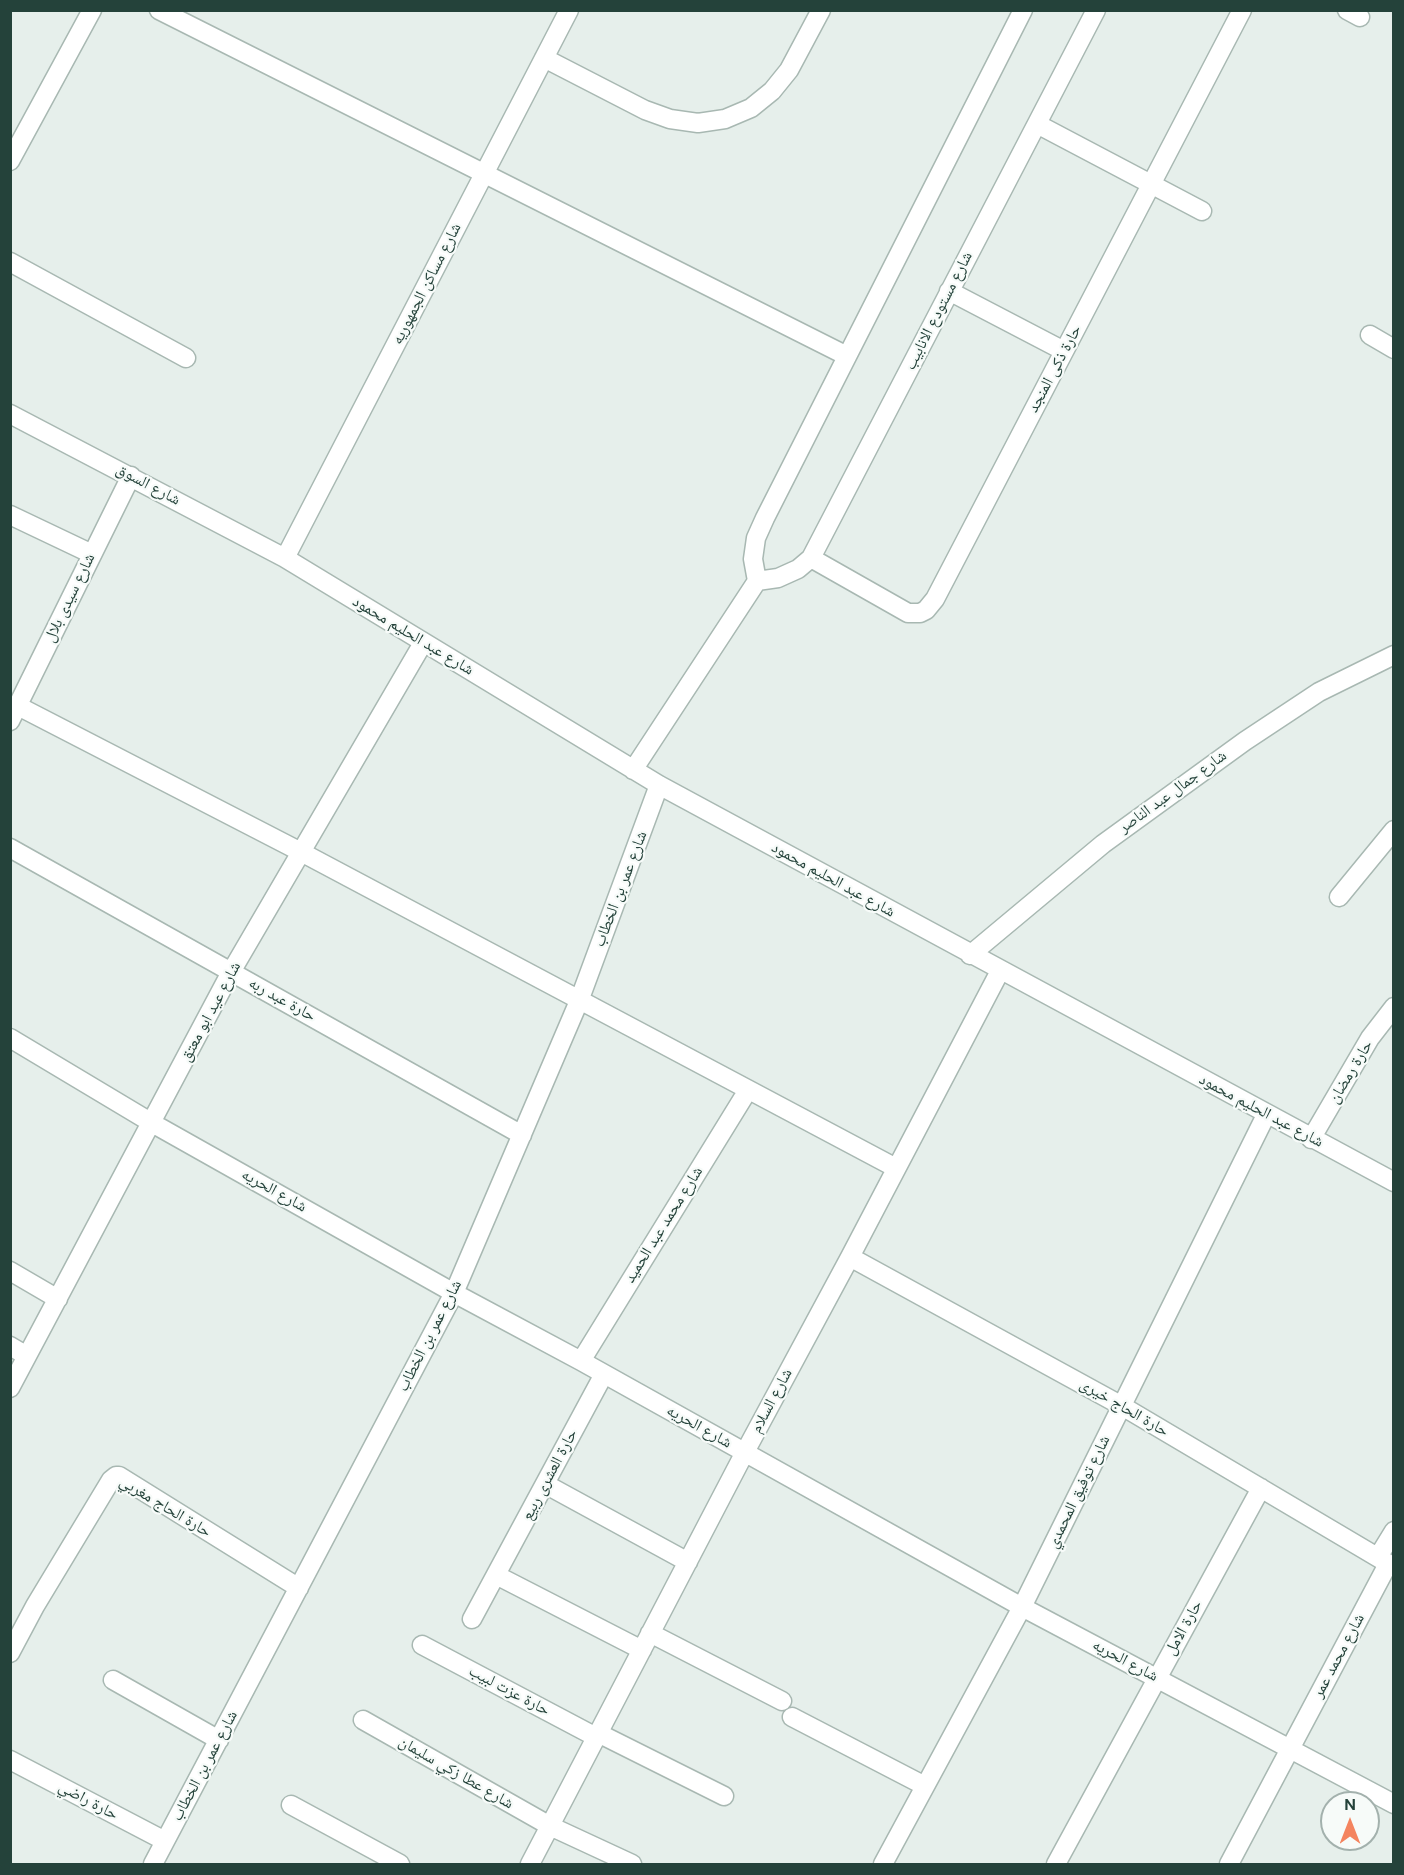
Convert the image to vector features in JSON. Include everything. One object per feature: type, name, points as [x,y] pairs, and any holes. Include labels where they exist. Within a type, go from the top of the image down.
[{"type":"street","points":[[10,161],[92,10]]},
{"type":"street","points":[[159,10],[847,356]]},
{"type":"street","name":"شارع مساكن الجمهوريه","points":[[285,558],[569,10]]},
{"type":"street","points":[[544,58],[645,110],[670,120],[698,123],[725,119],[750,108],[772,92],[789,70],[821,10]]},
{"type":"street","points":[[633,770],[757,581],[753,560],[756,538],[1023,10]]},
{"type":"street","name":"شارع مستودع الانابيب","points":[[757,581],[778,578],[798,569],[811,558],[1096,10]]},
{"type":"street","name":"حارة ذكى المنجد","points":[[811,558],[908,613],[914,614],[926,610],[935,599],[1242,10]]},
{"type":"street","points":[[1037,123],[1202,211]]},
{"type":"street","points":[[10,262],[186,358]]},
{"type":"street","points":[[949,291],[1064,351]]},
{"type":"street","points":[[1370,336],[1394,349]]},
{"type":"street","name":"شارع السوق","points":[[10,414],[285,558]]},
{"type":"street","name":"شارع سيدى بلال","points":[[14,713],[130,476]]},
{"type":"street","points":[[10,515],[92,554]]},
{"type":"street","name":"شارع عبد الحليم محمود","points":[[285,558],[659,785],[1266,1115],[1394,1182]]},
{"type":"street","name":"شارع عيد ابو معتق","points":[[10,1388],[231,972],[423,643]]},
{"type":"street","name":"شارع جمال عبد الناصر","points":[[970,955],[1103,844],[1245,741],[1319,692],[1394,656]]},
{"type":"street","points":[[14,713],[301,852],[896,1168]]},
{"type":"street","name":"شارع عمر بن الخطاب","points":[[153,1864],[454,1293],[579,1001],[659,785]]},
{"type":"street","points":[[1339,897],[1394,830]]},
{"type":"street","name":"حارة عبد ربه","points":[[10,848],[522,1135]]},
{"type":"street","name":"شارع السلام","points":[[530,1864],[1000,971]]},
{"type":"street","name":"حارة رمضان","points":[[1311,1139],[1371,1038],[1394,1007]]},
{"type":"street","name":"شارع الحريه","points":[[10,1038],[152,1123],[454,1293],[581,1361],[1022,1607],[1394,1804]]},
{"type":"street","name":"شارع محمد عبد الحميد","points":[[581,1361],[748,1090]]},
{"type":"street","name":"شارع توفيق المحمدي","points":[[883,1864],[1022,1607],[1266,1115]]},
{"type":"street","name":"حارة الحاج خيرى","points":[[850,1257],[1122,1406],[1387,1563]]},
{"type":"street","points":[[10,1271],[58,1299]]},
{"type":"street","points":[[10,1346],[27,1356]]},
{"type":"street","name":"حارة العشرى ربيع","points":[[472,1619],[604,1374]]},
{"type":"street","name":"حارة الحاج مغربي","points":[[10,1653],[35,1606],[111,1480],[116,1476],[299,1588]]},
{"type":"street","points":[[545,1484],[688,1562]]},
{"type":"street","name":"حارة الامل","points":[[1056,1864],[1261,1488]]},
{"type":"street","name":"شارع محمد عمر","points":[[1229,1864],[1387,1563],[1394,1531]]},
{"type":"street","points":[[496,1575],[642,1650]]},
{"type":"street","points":[[650,1633],[782,1701]]},
{"type":"street","name":"حارة عزت لبيب","points":[[422,1645],[597,1735],[724,1796]]},
{"type":"street","points":[[113,1680],[219,1740]]},
{"type":"street","points":[[792,1717],[925,1786]]},
{"type":"street","name":"شارع عطا زكي سليمان","points":[[363,1720],[550,1826],[632,1864]]},
{"type":"street","name":"حارة راضي","points":[[10,1760],[165,1841]]},
{"type":"street","points":[[291,1805],[400,1864]]}]
